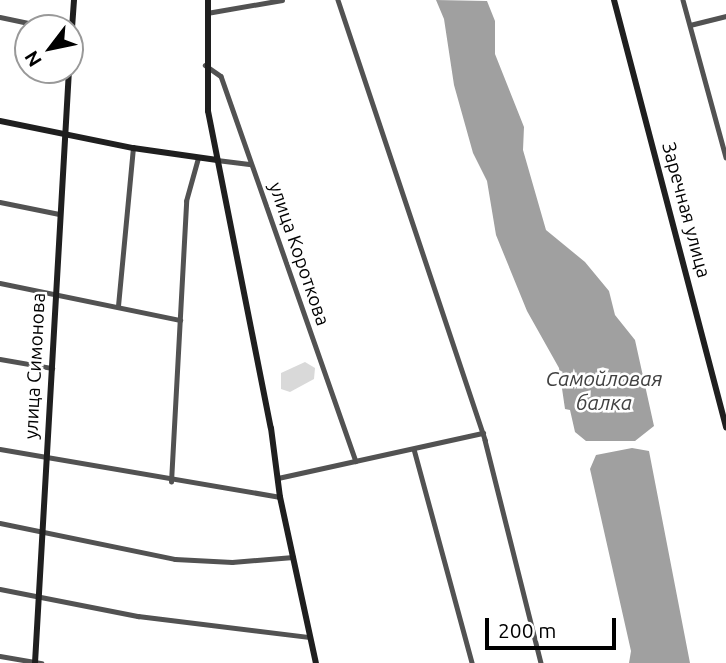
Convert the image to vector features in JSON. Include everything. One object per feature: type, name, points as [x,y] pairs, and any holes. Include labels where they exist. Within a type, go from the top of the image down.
[{"type":"street","points":[[208,0],[205,65],[217,160],[280,497],[316,663]]},
{"type":"street","points":[[207,13],[282,0]]},
{"type":"street","points":[[338,0],[483,433],[541,663]]},
{"type":"street","name":"Заречная улица","points":[[614,0],[726,428]]},
{"type":"street","points":[[683,0],[723,137],[726,157]]},
{"type":"street","points":[[690,25],[726,16]]},
{"type":"street","name":"улица Короткова","points":[[205,65],[221,76],[356,461]]},
{"type":"street","name":"улица Симонова","points":[[37,663],[40,531],[68,84]]},
{"type":"street","points":[[0,121],[132,148],[251,164]]},
{"type":"street","points":[[118,306],[132,148]]},
{"type":"street","points":[[171,482],[186,201],[198,158]]},
{"type":"street","points":[[0,202],[59,214]]},
{"type":"street","points":[[0,283],[180,320]]},
{"type":"street","points":[[0,359],[52,368]]},
{"type":"street","points":[[278,478],[483,433]]},
{"type":"street","points":[[0,449],[171,482],[280,497]]},
{"type":"street","points":[[414,449],[472,663]]},
{"type":"street","points":[[0,523],[175,559],[232,562],[293,557]]},
{"type":"street","points":[[0,589],[138,616],[311,637]]},
{"type":"street","points":[[0,656],[37,663]]},
{"type":"shaded area","points":[[305,362],[315,368],[314,379],[290,392],[281,389],[281,373]]},
{"type":"water","name":"Самойловая балка","points":[[436,0],[487,1],[495,21],[495,54],[524,127],[523,150],[546,230],[585,262],[609,291],[615,315],[635,340],[654,426],[635,441],[586,441],[575,432],[570,410],[565,409],[559,368],[527,311],[496,235],[487,181],[473,153],[454,85],[444,19]]},
{"type":"water","name":"Самойловая балка","points":[[632,448],[649,451],[690,663],[629,663],[631,651],[590,469],[596,455]]}]
